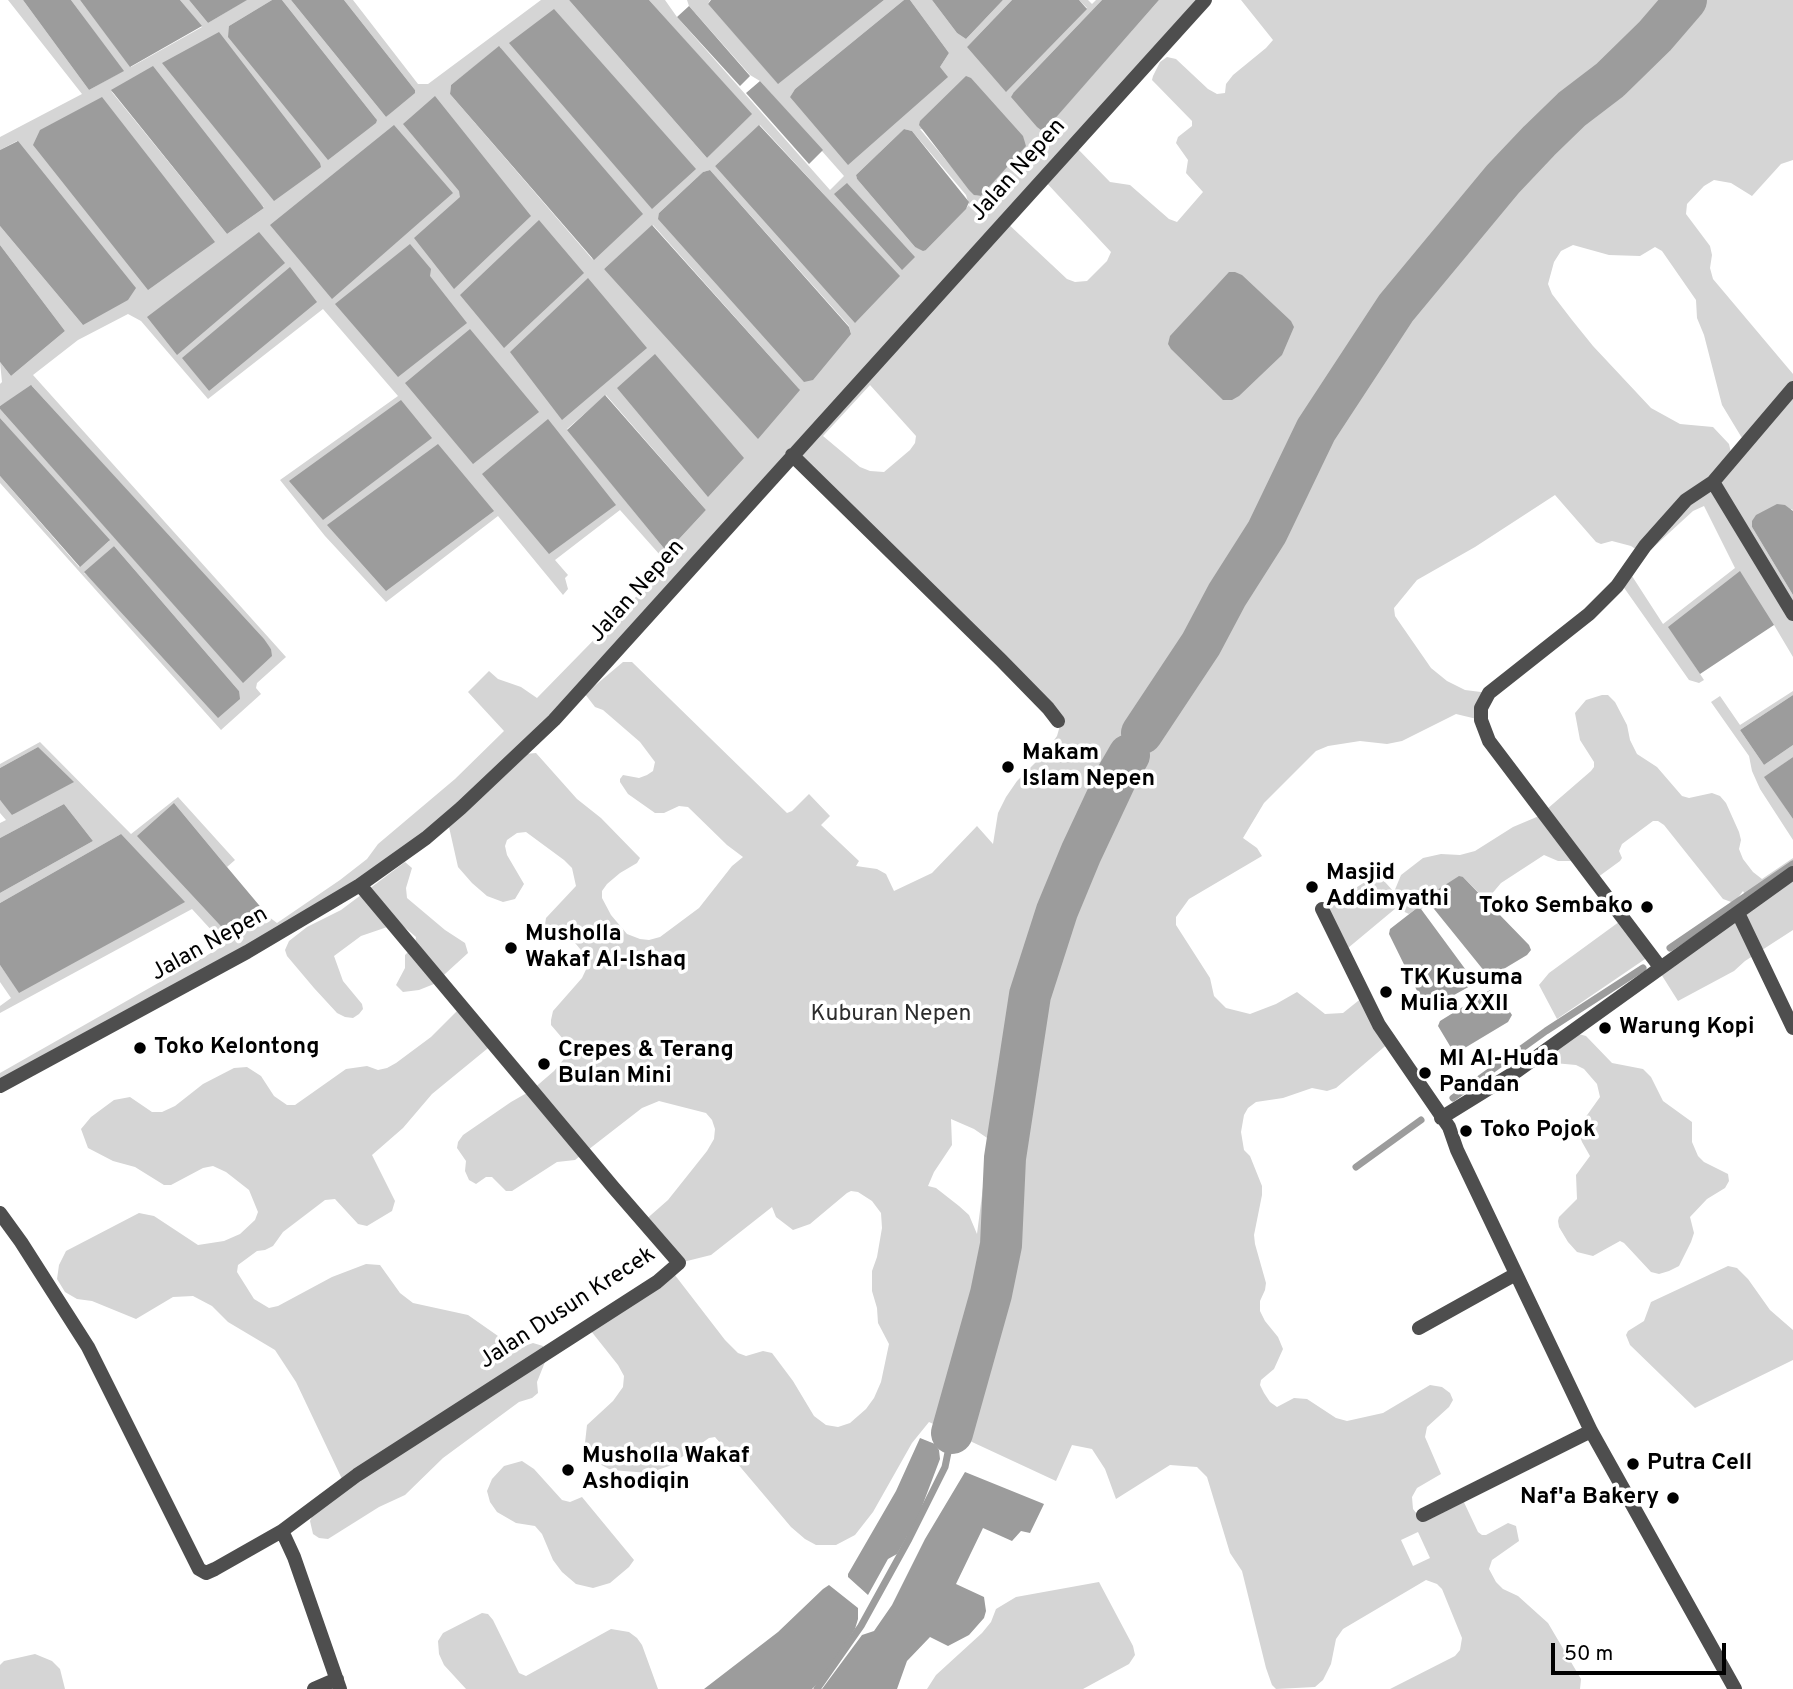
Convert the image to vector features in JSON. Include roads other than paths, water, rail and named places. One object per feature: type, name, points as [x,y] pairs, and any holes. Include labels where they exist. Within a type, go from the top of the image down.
[{"type":"street","name":"Jalan Nepen","points":[[0,1086],[247,952],[360,885],[426,838],[554,720],[1205,0]]},
{"type":"street","points":[[1660,967],[1489,741],[1481,720],[1481,708],[1489,693],[1589,614],[1617,586],[1645,546],[1686,500],[1713,482],[1793,388]]},
{"type":"street","points":[[792,455],[1001,660],[1058,721]]},
{"type":"street","points":[[1713,482],[1793,614]]},
{"type":"street","points":[[1441,1118],[1517,1071],[1793,873]]},
{"type":"street","name":"Jalan Dusun Krecek","points":[[282,1531],[357,1475],[657,1282],[679,1263],[360,885]]},
{"type":"street","points":[[1322,909],[1379,1026],[1449,1127],[1457,1150],[1591,1431],[1735,1689]]},
{"type":"street","points":[[1738,913],[1793,1028]]},
{"type":"street","points":[[0,1213],[88,1347],[199,1570],[206,1573],[282,1531],[294,1557],[338,1684],[314,1689]]},
{"type":"street","points":[[1419,1328],[1516,1274]]},
{"type":"street","points":[[1423,1515],[1591,1431]]},
{"type":"waterway","points":[[1142,733],[1201,644],[1227,595],[1267,532],[1316,430],[1396,308],[1503,179],[1572,109],[1610,80],[1655,36],[1686,0]]},
{"type":"waterway","points":[[952,1433],[991,1294],[1001,1245],[1005,1158],[1030,995],[1057,911],[1081,853],[1129,755]]},
{"type":"waterway","points":[[1670,948],[1793,864]]},
{"type":"waterway","points":[[1453,1098],[1546,1031],[1643,968]]},
{"type":"waterway","points":[[1356,1167],[1421,1120]]},
{"type":"waterway","points":[[817,1689],[861,1626],[909,1539],[945,1467],[952,1433]]},
{"type":"place","name":"Makam Islam Nepen","points":[[1008,767]]},
{"type":"place","name":"Masjid Addimyathi","points":[[1312,887]]},
{"type":"place","name":"Toko Sembako","points":[[1647,907]]},
{"type":"place","name":"Musholla Wakaf Al-Ishaq","points":[[511,948]]},
{"type":"place","name":"TK Kusuma Mulia XXII","points":[[1386,992]]},
{"type":"place","name":"Warung Kopi","points":[[1605,1028]]},
{"type":"place","name":"Toko Kelontong","points":[[140,1048]]},
{"type":"place","name":"Crepes & Terang Bulan Mini","points":[[544,1064]]},
{"type":"place","name":"MI Al-Huda Pandan","points":[[1425,1073]]},
{"type":"place","name":"Toko Pojok","points":[[1466,1131]]},
{"type":"place","name":"Putra Cell","points":[[1633,1464]]},
{"type":"place","name":"Musholla Wakaf Ashodiqin","points":[[568,1470]]},
{"type":"place","name":"Naf'a Bakery","points":[[1673,1498]]},
{"type":"park label","name":"Kuburan Nepen","points":[[891,1015]]}]
